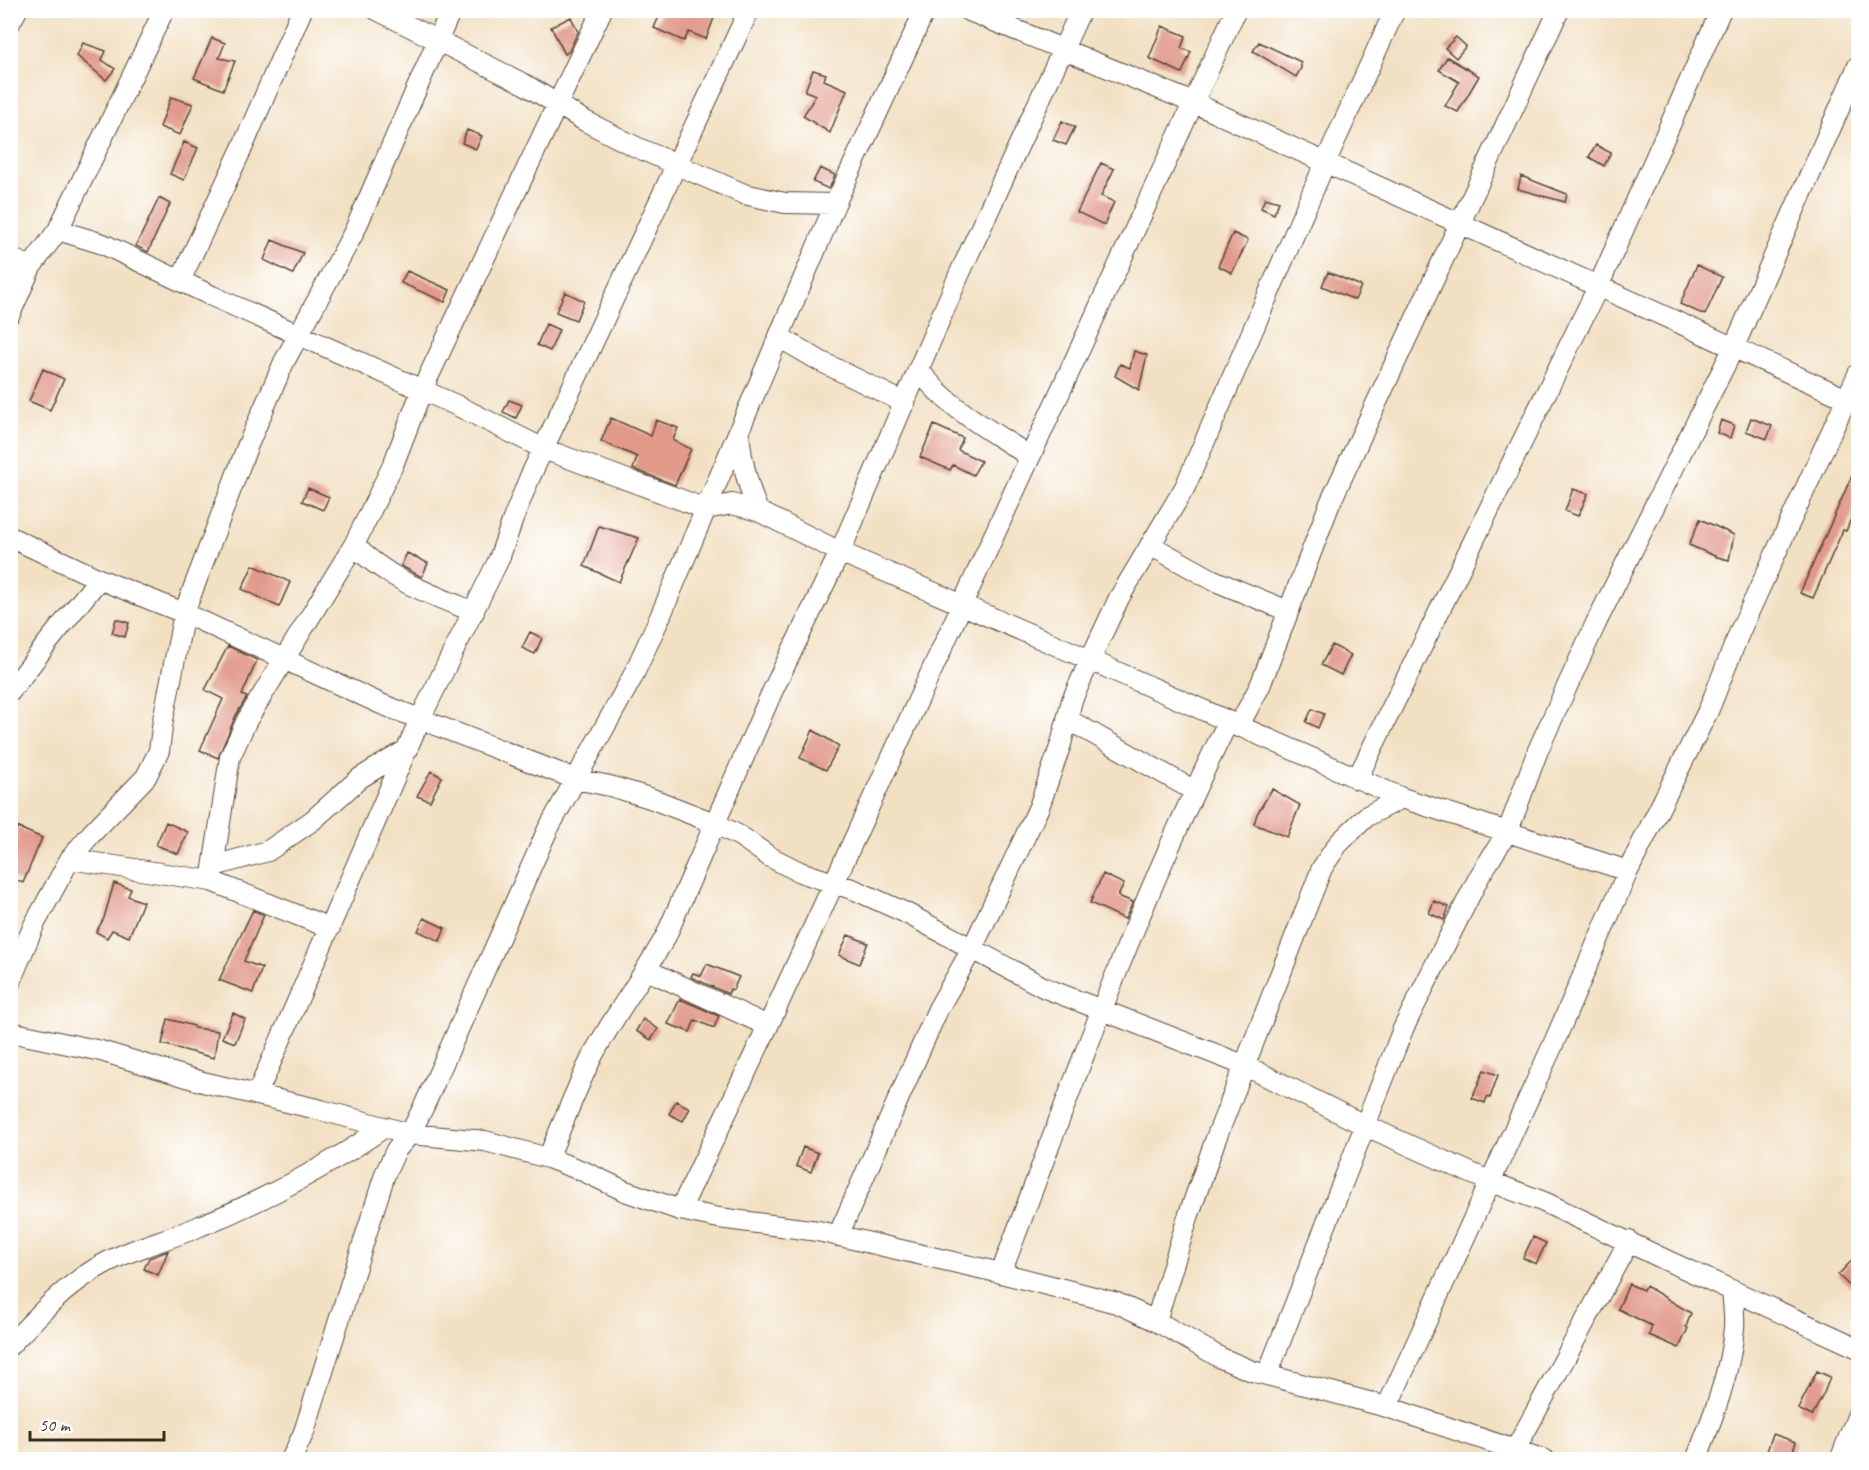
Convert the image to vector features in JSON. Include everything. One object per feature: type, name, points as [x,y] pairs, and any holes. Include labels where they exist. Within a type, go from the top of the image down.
[{"type":"street","points":[[10,23],[17,10]]},
{"type":"street","points":[[10,314],[31,267],[58,230],[164,10]]},
{"type":"street","points":[[180,281],[243,146],[302,10]]},
{"type":"street","points":[[377,10],[524,84],[557,105],[636,147],[744,194],[785,203],[836,204]]},
{"type":"street","points":[[10,982],[34,925],[70,859],[146,777],[159,751],[184,613],[247,447],[284,362],[354,232],[451,10]]},
{"type":"street","points":[[212,873],[230,757],[247,720],[354,545],[393,465],[422,390],[602,10]]},
{"type":"street","points":[[257,1094],[420,719],[499,559],[513,519],[544,449],[748,10]]},
{"type":"street","points":[[291,1460],[304,1432],[385,1174],[396,1150],[410,1134],[544,838],[632,678],[836,204],[925,10]]},
{"type":"street","points":[[966,10],[1194,103],[1852,401]]},
{"type":"street","points":[[549,1158],[592,1058],[621,1005],[647,970],[666,936],[772,692],[840,552],[959,275],[1081,10]]},
{"type":"street","points":[[680,1210],[834,884],[1236,10]]},
{"type":"street","points":[[838,1236],[938,1009],[972,949],[1039,807],[1061,744],[1072,700],[1090,660],[1119,598],[1185,487],[1325,163],[1395,10]]},
{"type":"street","points":[[1001,1273],[1101,1009],[1193,790],[1233,724],[1260,686],[1329,504],[1559,10]]},
{"type":"street","points":[[1357,779],[1598,287],[1721,10]]},
{"type":"street","points":[[1267,1375],[1403,1029],[1479,877],[1508,831],[1538,750],[1596,623],[1733,349],[1858,66]]},
{"type":"street","points":[[58,230],[103,244],[422,390],[544,449],[706,509],[732,504],[758,511],[840,552],[1402,798],[1628,871]]},
{"type":"street","points":[[10,258],[31,267]]},
{"type":"street","points":[[779,337],[820,361],[904,403]]},
{"type":"street","points":[[919,370],[932,387],[953,406],[1029,456]]},
{"type":"street","points":[[1387,1407],[1552,1047],[1628,871],[1709,709],[1740,631],[1852,401],[1858,374]]},
{"type":"street","points":[[739,432],[742,465],[758,511]]},
{"type":"street","points":[[10,537],[99,579],[184,613],[381,704],[575,779],[610,786],[650,798],[714,824],[740,836],[770,857],[800,872],[855,890],[906,913],[1044,988],[1246,1066],[1366,1126],[1491,1182],[1544,1202],[1858,1348]]},
{"type":"street","points":[[354,545],[369,560],[413,588],[474,612]]},
{"type":"street","points":[[1150,545],[1213,580],[1288,611]]},
{"type":"street","points":[[10,692],[99,579]]},
{"type":"street","points":[[1067,719],[1193,790]]},
{"type":"street","points":[[212,873],[268,851],[313,820],[360,778],[408,749]]},
{"type":"street","points":[[1156,1321],[1215,1141],[1322,868],[1338,844],[1367,816],[1402,798]]},
{"type":"street","points":[[70,859],[212,873],[330,928]]},
{"type":"street","points":[[647,970],[768,1026]]},
{"type":"street","points":[[10,1032],[101,1051],[203,1082],[410,1134],[485,1141],[549,1158],[625,1191],[680,1210],[720,1218],[818,1231],[1001,1273],[1117,1303],[1156,1321],[1221,1358],[1252,1371],[1387,1407],[1545,1460]]},
{"type":"street","points":[[10,1345],[50,1304],[95,1269],[125,1254],[201,1226],[257,1199],[338,1159],[385,1127]]},
{"type":"street","points":[[1515,1450],[1629,1241]]},
{"type":"street","points":[[1696,1460],[1718,1403],[1729,1359],[1734,1326],[1732,1290]]},
{"type":"street","points":[[1840,1460],[1858,1414]]},
{"type":"building","points":[[662,10],[717,10],[706,39],[689,32],[684,41],[654,28]]},
{"type":"building","points":[[571,17],[578,32],[569,51],[565,54],[551,27]]},
{"type":"building","points":[[1162,26],[1186,36],[1181,48],[1191,52],[1182,73],[1149,58]]},
{"type":"building","points":[[1456,37],[1466,46],[1456,58],[1445,48]]},
{"type":"building","points":[[212,38],[225,43],[219,58],[235,61],[223,90],[194,78]]},
{"type":"building","points":[[1259,42],[1301,62],[1301,68],[1296,77],[1253,51]]},
{"type":"building","points":[[83,43],[106,51],[102,60],[115,69],[106,80],[77,56]]},
{"type":"building","points":[[1447,57],[1479,76],[1458,112],[1445,106],[1459,82],[1439,70]]},
{"type":"building","points":[[813,70],[826,74],[824,80],[847,90],[830,133],[803,116],[816,95],[805,91]]},
{"type":"building","points":[[171,97],[193,104],[180,135],[160,127]]},
{"type":"building","points":[[1062,121],[1075,127],[1066,145],[1053,140]]},
{"type":"building","points":[[467,130],[482,136],[476,149],[462,143]]},
{"type":"building","points":[[184,142],[198,148],[184,180],[170,174]]},
{"type":"building","points":[[1596,145],[1611,153],[1604,166],[1589,157]]},
{"type":"building","points":[[1101,163],[1114,169],[1101,196],[1114,202],[1104,225],[1077,212]]},
{"type":"building","points":[[820,168],[835,175],[829,189],[813,182]]},
{"type":"building","points":[[1521,176],[1567,194],[1565,202],[1518,189]]},
{"type":"building","points":[[159,198],[170,204],[148,252],[136,246]]},
{"type":"building","points":[[1265,198],[1279,202],[1274,214],[1261,208]]},
{"type":"building","points":[[1233,233],[1248,240],[1232,273],[1218,266]]},
{"type":"building","points":[[272,240],[303,253],[293,274],[264,260]]},
{"type":"building","points":[[1697,265],[1722,277],[1705,315],[1680,304]]},
{"type":"building","points":[[407,271],[450,290],[445,302],[401,283]]},
{"type":"building","points":[[1328,272],[1361,286],[1355,300],[1322,286]]},
{"type":"building","points":[[565,292],[584,301],[576,320],[556,312]]},
{"type":"building","points":[[546,324],[559,330],[550,351],[537,345]]},
{"type":"building","points":[[1134,351],[1147,355],[1139,390],[1115,376],[1120,364],[1130,368]]},
{"type":"building","points":[[43,369],[64,379],[50,410],[29,401]]},
{"type":"building","points":[[509,400],[522,405],[516,418],[503,412]]},
{"type":"building","points":[[611,418],[651,436],[656,420],[678,428],[673,440],[691,449],[675,485],[633,469],[637,457],[601,441]]},
{"type":"building","points":[[1751,418],[1772,426],[1767,439],[1746,431]]},
{"type":"building","points":[[1721,420],[1734,425],[1730,438],[1717,433]]},
{"type":"building","points":[[934,425],[963,438],[958,450],[981,461],[973,475],[953,465],[950,470],[920,457]]},
{"type":"building","points":[[1858,462],[1858,501],[1846,531],[1843,530],[1813,598],[1800,593]]},
{"type":"building","points":[[308,488],[329,497],[323,510],[302,501]]},
{"type":"building","points":[[1573,489],[1588,494],[1578,516],[1565,511]]},
{"type":"building","points":[[1700,519],[1734,535],[1729,560],[1689,545]]},
{"type":"building","points":[[599,526],[639,538],[619,582],[584,566]]},
{"type":"building","points":[[407,553],[428,563],[422,577],[401,566]]},
{"type":"building","points":[[253,565],[290,582],[279,607],[242,589]]},
{"type":"building","points":[[116,619],[129,623],[125,637],[112,633]]},
{"type":"building","points":[[530,632],[542,638],[535,654],[522,648]]},
{"type":"building","points":[[1332,645],[1351,655],[1341,675],[1321,665]]},
{"type":"building","points":[[228,646],[257,660],[242,695],[247,697],[236,715],[218,758],[200,750],[223,699],[205,690]]},
{"type":"building","points":[[1312,709],[1324,714],[1318,728],[1306,722]]},
{"type":"building","points":[[813,730],[839,746],[826,770],[800,758]]},
{"type":"building","points":[[431,771],[442,777],[430,801],[417,796]]},
{"type":"building","points":[[1272,789],[1300,805],[1287,837],[1254,824],[1257,814]]},
{"type":"building","points":[[166,822],[188,832],[178,854],[156,845]]},
{"type":"building","points":[[17,827],[42,838],[23,883],[10,877],[10,843]]},
{"type":"building","points":[[1103,874],[1124,884],[1118,896],[1133,902],[1125,919],[1090,903]]},
{"type":"building","points":[[114,883],[131,889],[128,896],[143,902],[129,937],[112,930],[107,938],[96,932],[104,918]]},
{"type":"building","points":[[1434,901],[1449,907],[1444,920],[1429,913]]},
{"type":"building","points":[[253,910],[264,915],[244,961],[262,968],[253,993],[219,980]]},
{"type":"building","points":[[424,918],[445,928],[440,941],[418,931]]},
{"type":"building","points":[[848,935],[868,943],[859,964],[839,955]]},
{"type":"building","points":[[707,964],[739,977],[733,990],[730,989],[728,994],[691,977],[693,973],[701,976]]},
{"type":"building","points":[[680,999],[719,1016],[714,1028],[695,1020],[690,1032],[668,1024]]},
{"type":"building","points":[[233,1013],[245,1019],[235,1043],[222,1038]]},
{"type":"building","points":[[168,1019],[194,1026],[194,1028],[218,1031],[214,1058],[162,1044]]},
{"type":"building","points":[[643,1019],[658,1029],[651,1040],[636,1031]]},
{"type":"building","points":[[1484,1070],[1498,1075],[1490,1098],[1487,1097],[1485,1103],[1472,1098]]},
{"type":"building","points":[[676,1101],[690,1108],[683,1121],[669,1114]]},
{"type":"building","points":[[803,1147],[818,1153],[811,1172],[796,1166]]},
{"type":"building","points":[[1533,1237],[1546,1243],[1536,1264],[1523,1258]]},
{"type":"building","points":[[168,1251],[158,1275],[144,1269],[149,1258]]},
{"type":"building","points":[[1858,1254],[1858,1282],[1852,1288],[1838,1275]]},
{"type":"building","points":[[1629,1284],[1643,1290],[1646,1286],[1691,1313],[1686,1327],[1688,1328],[1679,1348],[1649,1335],[1652,1326],[1618,1309]]},
{"type":"building","points":[[1817,1371],[1830,1377],[1812,1416],[1798,1409]]},
{"type":"building","points":[[1773,1434],[1796,1442],[1790,1460],[1764,1460]]}]
